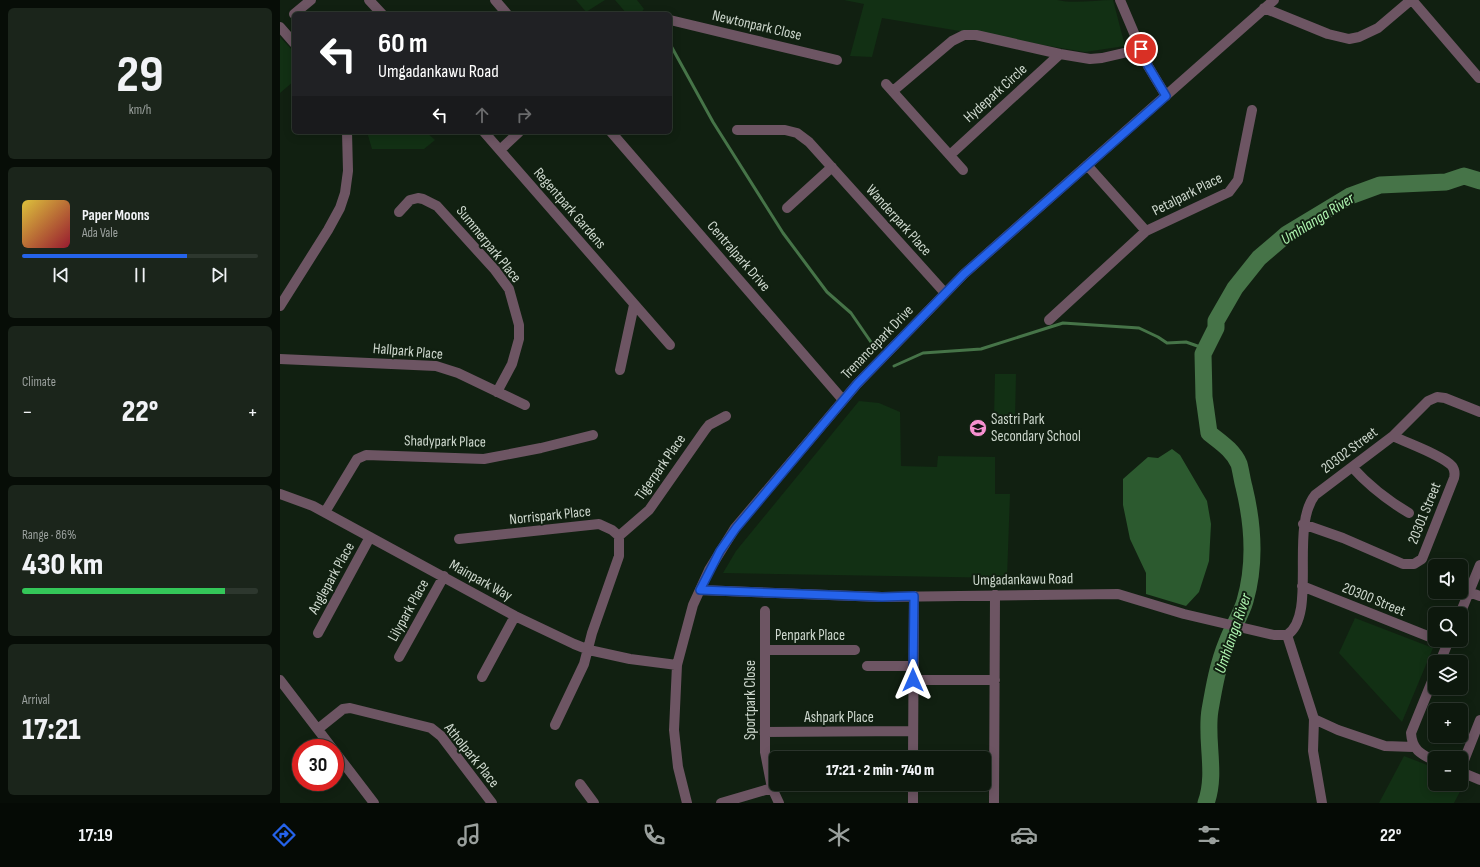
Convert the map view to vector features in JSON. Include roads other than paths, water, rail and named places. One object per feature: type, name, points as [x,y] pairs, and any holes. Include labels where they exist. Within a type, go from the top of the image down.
[{"type":"street","points":[[296,12],[311,0]]},
{"type":"street","points":[[370,0],[380,12]]},
{"type":"street","points":[[495,0],[506,12]]},
{"type":"street","points":[[1120,0],[1148,66],[1166,96]]},
{"type":"street","name":"Trenancepark Drive","points":[[687,803],[678,767],[675,737],[674,711],[677,665],[685,632],[700,590],[720,551],[736,528],[843,400],[964,274],[1274,0]]},
{"type":"street","points":[[1264,8],[1328,34],[1349,39],[1359,37],[1378,28],[1412,0],[1479,78]]},
{"type":"street","points":[[292,16],[280,26],[292,41]]},
{"type":"street","name":"Newtonpark Close","points":[[672,20],[837,60]]},
{"type":"street","name":"Hydepark Circle","points":[[963,170],[890,88],[952,41],[964,35],[976,35],[1060,54],[1096,59],[1141,49]]},
{"type":"street","name":"Hydepark Circle","points":[[950,155],[1060,54]]},
{"type":"street","name":"Petalpark Place","points":[[1049,320],[1146,231],[1229,192],[1238,180],[1252,110]]},
{"type":"street","name":"Wanderpark Place","points":[[737,130],[785,130],[797,133],[809,142],[945,294]]},
{"type":"street","points":[[280,306],[328,230],[340,208],[345,193],[348,172],[347,134]]},
{"type":"street","name":"Regentpark Gardens","points":[[486,134],[670,345]]},
{"type":"street","points":[[500,150],[517,134]]},
{"type":"street","name":"Centralpark Drive","points":[[613,134],[843,400]]},
{"type":"street","name":"Petalpark Place","points":[[1087,164],[1146,231]]},
{"type":"street","points":[[787,208],[832,167]]},
{"type":"street","name":"Summerpark Place","points":[[399,212],[410,200],[418,198],[423,198],[438,206],[495,270],[509,289],[519,325],[519,339],[512,364],[497,392]]},
{"type":"street","points":[[620,370],[634,305]]},
{"type":"street","name":"Hallpark Place","points":[[280,359],[436,366],[458,373],[525,405]]},
{"type":"street","name":"20302 Street","points":[[1302,586],[1303,524],[1307,507],[1315,495],[1393,436],[1428,401],[1437,397],[1445,398],[1480,412]]},
{"type":"street","name":"Tigerpark Place","points":[[619,536],[649,510],[709,425],[726,416]]},
{"type":"street","name":"Shadypark Place","points":[[325,512],[357,459],[366,455],[484,459],[541,448],[593,435]]},
{"type":"street","name":"20301 Street","points":[[1303,524],[1343,538],[1403,564],[1414,564],[1422,559],[1454,478],[1454,470],[1451,465],[1432,454],[1393,436]]},
{"type":"street","points":[[1352,467],[1368,484],[1387,500],[1408,513]]},
{"type":"street","name":"Mainpark Way","points":[[280,494],[300,500],[325,512],[515,616],[589,650],[630,659],[677,665]]},
{"type":"street","name":"Norrispark Place","points":[[459,539],[599,524],[612,530],[619,536]]},
{"type":"street","points":[[555,725],[584,664],[589,650],[602,603],[619,556],[619,536]]},
{"type":"street","name":"Anglepark Place","points":[[318,633],[370,537]]},
{"type":"street","points":[[1463,607],[1480,565]]},
{"type":"street","name":"Lilypark Place","points":[[399,657],[444,576]]},
{"type":"street","points":[[1302,586],[1300,615],[1296,626],[1287,634],[1314,719],[1313,751],[1322,803]]},
{"type":"street","name":"20300 Street","points":[[1302,586],[1428,637]]},
{"type":"street","name":"Umgadankawu Road","points":[[700,590],[882,597],[1118,594],[1184,614],[1227,622],[1274,634],[1287,634]]},
{"type":"street","points":[[1469,592],[1480,596]]},
{"type":"street","points":[[990,751],[995,680],[995,595]]},
{"type":"street","points":[[913,751],[914,596]]},
{"type":"street","name":"Sportpark Close","points":[[765,611],[766,650],[764,732],[765,752],[769,773]]},
{"type":"street","points":[[482,677],[515,616]]},
{"type":"street","name":"Penpark Place","points":[[766,650],[855,650]]},
{"type":"street","points":[[867,666],[913,666]]},
{"type":"street","points":[[280,680],[325,739]]},
{"type":"street","points":[[913,680],[995,680]]},
{"type":"street","points":[[1428,691],[1411,733],[1414,747],[1419,754],[1428,757]]},
{"type":"street","name":"Atholpark Place","points":[[318,729],[343,710],[350,708],[431,728],[441,736],[492,803]]},
{"type":"street","points":[[1314,719],[1338,730],[1385,746],[1414,747]]},
{"type":"street","points":[[1468,751],[1480,720]]},
{"type":"street","name":"Ashpark Place","points":[[764,732],[913,732]]},
{"type":"street","points":[[344,764],[374,803]]},
{"type":"street","points":[[1468,775],[1480,780]]},
{"type":"street","points":[[991,777],[994,803]]},
{"type":"street","points":[[580,784],[594,803]]},
{"type":"street","points":[[720,803],[769,789]]},
{"type":"street","name":"Sportpark Close","points":[[773,791],[779,803]]},
{"type":"street","points":[[913,791],[913,803]]},
{"type":"waterway","points":[[672,48],[713,122],[783,233],[827,292],[851,313],[873,345]]},
{"type":"waterway","name":"Umhlanga River","points":[[1206,803],[1211,780],[1209,721],[1213,693],[1224,650],[1245,601],[1251,572],[1252,558],[1250,515],[1239,464],[1230,450],[1209,433],[1204,397],[1203,354],[1216,328],[1216,321],[1235,288],[1259,258],[1287,234],[1350,196],[1380,185],[1446,182],[1464,176],[1480,181]]},
{"type":"waterway","points":[[894,366],[923,353],[981,349],[1063,323],[1139,328],[1167,343],[1186,342],[1206,349]]},
{"type":"place","name":"Sastri Park Secondary School","points":[[978,428]]}]
